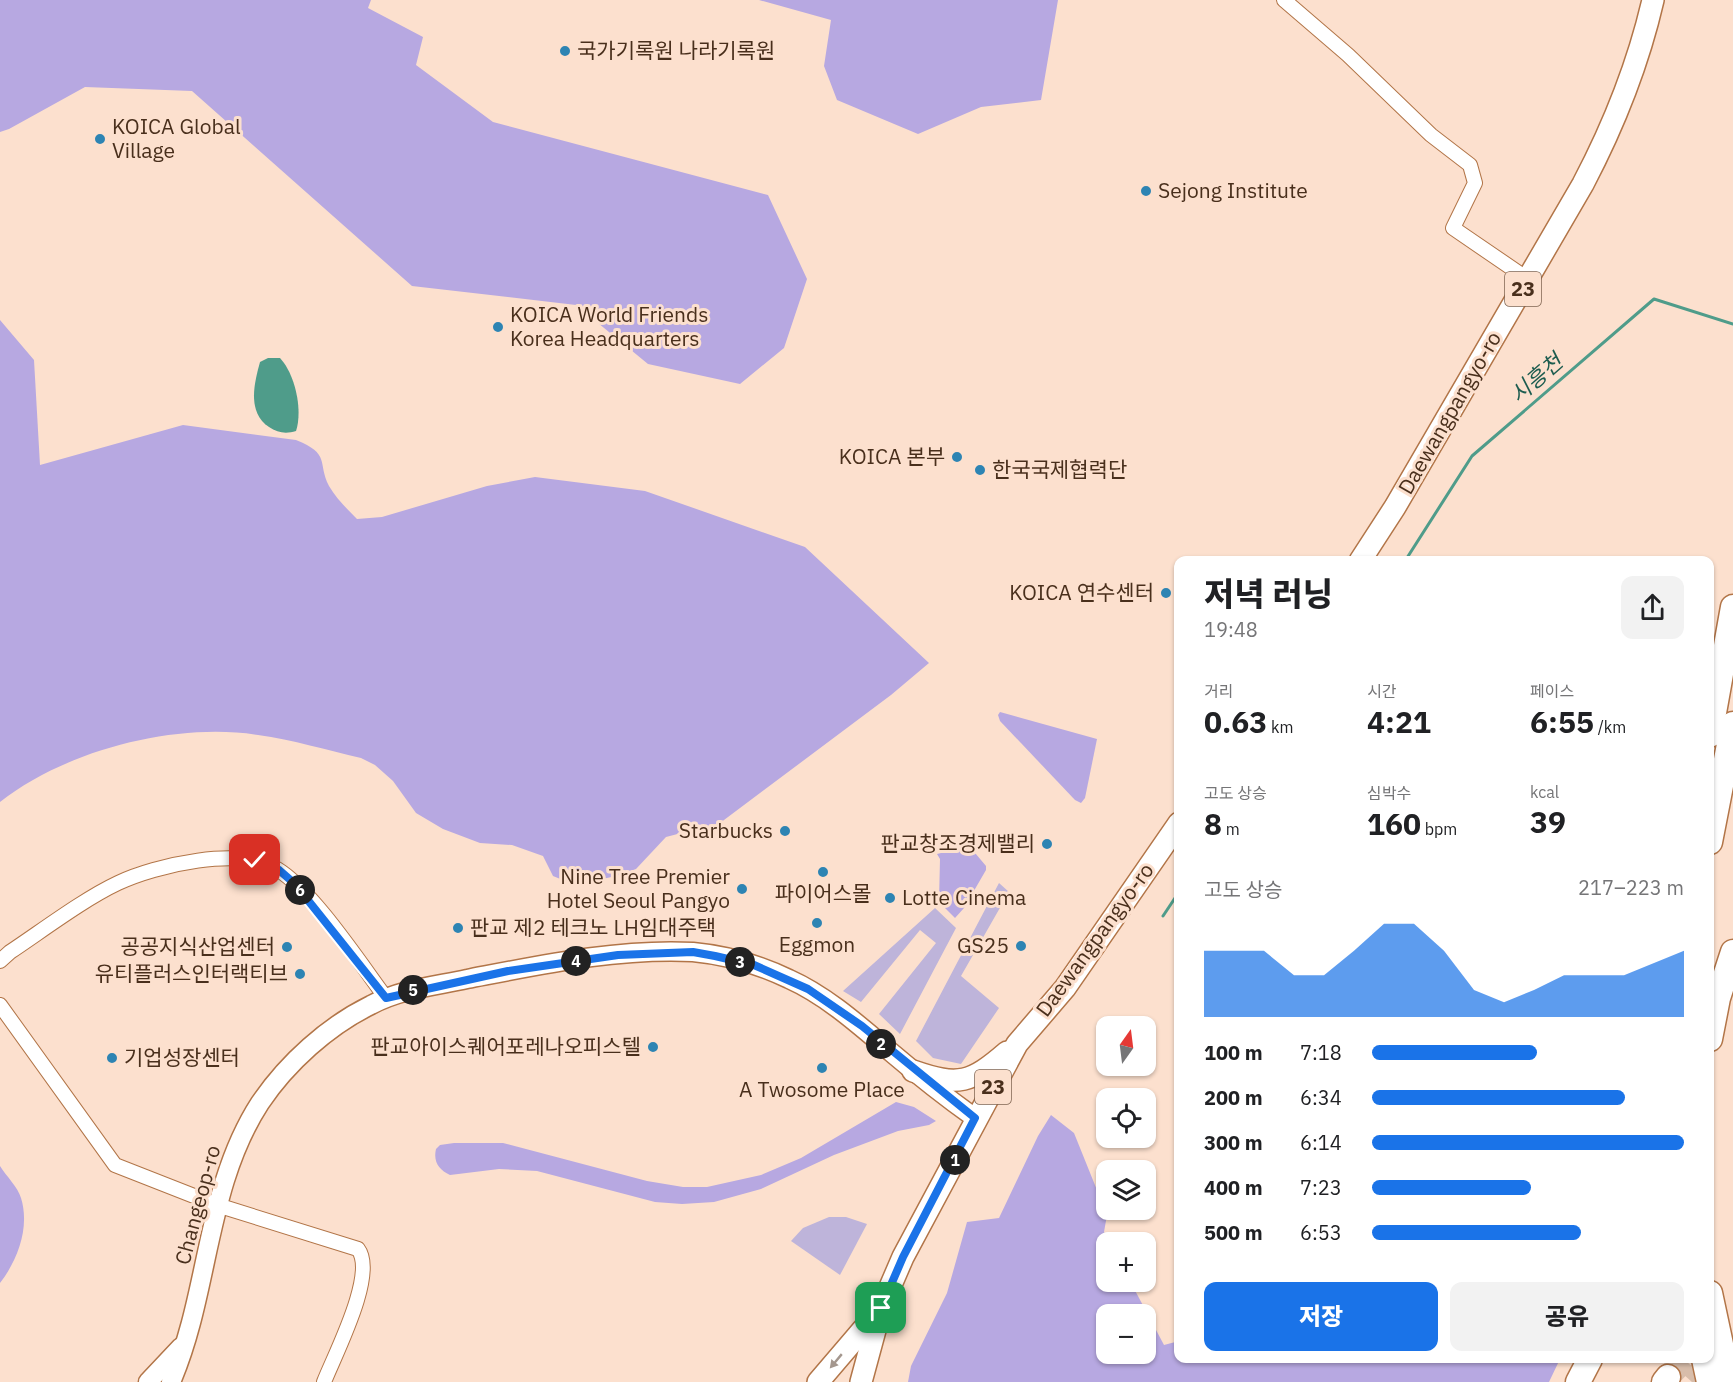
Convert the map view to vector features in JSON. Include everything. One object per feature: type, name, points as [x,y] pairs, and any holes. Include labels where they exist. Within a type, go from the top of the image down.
[{"type":"highway","points":[[1714,713],[1733,607]]},
{"type":"highway","points":[[1714,821],[1733,724]]},
{"type":"highway","points":[[1714,1018],[1733,952]]},
{"type":"highway","points":[[1714,1312],[1729,1382]]},
{"type":"highway","points":[[1578,1382],[1588,1363]]},
{"type":"highway","points":[[1705,1363],[1709,1382]]},
{"type":"main road","name":"Daewangpangyo-ro","points":[[1363,556],[1395,507],[1529,280],[1609,134],[1631,78],[1653,0]]},
{"type":"main road","name":"Daewangpangyo-ro","points":[[858,1379],[881,1308],[903,1257],[975,1118],[1017,1044],[1065,988],[1174,829]]},
{"type":"main road","points":[[913,1071],[951,1082],[971,1079],[1017,1044]]},
{"type":"main road","points":[[818,1382],[881,1308]]},
{"type":"street","points":[[1284,0],[1348,55],[1431,135],[1470,165],[1475,183],[1453,228],[1529,280]]},
{"type":"street","points":[[0,961],[10,951],[124,880],[159,869],[207,860],[247,859],[271,866],[295,884],[386,998]]},
{"type":"street","name":"Changeop-ro","points":[[186,1341],[217,1205],[240,1139],[273,1085],[321,1039],[360,1011],[386,998],[508,971],[618,955],[704,954],[754,965],[799,984],[862,1026],[913,1071],[975,1118]]},
{"type":"street","points":[[0,1005],[114,1164],[217,1205],[351,1245],[363,1255],[365,1261],[358,1293],[324,1382]]},
{"type":"street","points":[[148,1382],[186,1341]]},
{"type":"street","points":[[171,1382],[186,1341]]},
{"type":"street","points":[[182,1382],[186,1341]]},
{"type":"shaded area","points":[[0,0],[371,0],[368,8],[423,37],[416,65],[493,122],[768,195],[807,279],[784,348],[740,384],[648,364],[576,305],[412,286],[192,91],[85,87],[0,132]]},
{"type":"shaded area","points":[[759,0],[1058,0],[1041,100],[981,107],[918,134],[837,100],[824,66],[831,20]]},
{"type":"shaded area","points":[[0,320],[34,360],[40,465],[183,425],[296,440],[307,445],[319,454],[329,486],[357,519],[382,517],[487,486],[535,477],[645,491],[805,547],[929,663],[891,695],[720,823],[666,837],[636,869],[575,885],[553,876],[543,856],[512,845],[480,843],[443,829],[416,813],[393,781],[375,765],[361,758],[258,735],[226,732],[192,733],[123,744],[57,768],[0,802]]},
{"type":"shaded area","points":[[1000,712],[1097,739],[1085,798],[1081,803],[1075,800],[1000,721],[998,715]]},
{"type":"shaded area","points":[[970,847],[986,866],[986,870],[964,908],[955,918],[939,902],[940,859],[937,854]]},
{"type":"shaded area","points":[[999,883],[1009,892],[961,976],[999,1008],[961,1064],[933,1058],[916,1041]]},
{"type":"shaded area","points":[[935,908],[956,928],[900,1034],[879,1014],[936,943],[920,930],[861,1002],[843,991]]},
{"type":"shaded area","points":[[896,1102],[914,1107],[936,1121],[929,1125],[898,1131],[834,1155],[761,1189],[714,1202],[682,1204],[655,1202],[537,1171],[499,1169],[450,1175],[440,1168],[435,1158],[436,1149],[440,1145],[503,1143],[647,1181],[683,1187],[707,1187],[761,1175],[801,1158]]},
{"type":"shaded area","points":[[1051,1115],[1074,1133],[1096,1188],[1096,1220],[1106,1220],[1104,1232],[1096,1232],[1096,1292],[1136,1292],[1142,1304],[1096,1304],[1096,1364],[1156,1364],[1156,1330],[1164,1345],[1174,1342],[1174,1363],[1558,1363],[1549,1382],[908,1382],[911,1366],[947,1293],[967,1222],[999,1218],[1038,1136]]},
{"type":"shaded area","points":[[0,1166],[19,1194],[24,1220],[17,1254],[0,1283]]},
{"type":"shaded area","points":[[829,1217],[846,1217],[867,1224],[840,1275],[791,1241],[803,1228]]},
{"type":"water","points":[[268,358],[280,358],[294,383],[299,413],[296,431],[285,433],[276,431],[262,421],[257,414],[254,388],[260,362]]},
{"type":"waterway","name":"시흥천","points":[[1408,556],[1472,456],[1654,299],[1733,324]]},
{"type":"waterway","name":"시흥천","points":[[1163,916],[1174,900]]},
{"type":"tunnel","points":[[1714,1357],[1733,1335]]},
{"type":"tunnel","points":[[1668,1377],[1681,1363]]},
{"type":"tunnel","points":[[1692,1382],[1709,1363]]},
{"type":"place","name":"국가기록원 나라기록원","points":[[565,51]]},
{"type":"place","name":"KOICA Global Village","points":[[100,139]]},
{"type":"place","name":"Sejong Institute","points":[[1146,191]]},
{"type":"place","name":"KOICA World Friends Korea Headquarters","points":[[498,327]]},
{"type":"place","name":"KOICA 본부","points":[[957,457]]},
{"type":"place","name":"한국국제협력단","points":[[980,470]]},
{"type":"place","name":"KOICA 연수센터","points":[[1166,593]]},
{"type":"place","name":"Starbucks","points":[[785,831]]},
{"type":"place","name":"판교창조경제밸리","points":[[1047,844]]},
{"type":"place","name":"파이어스몰","points":[[823,872]]},
{"type":"place","name":"Nine Tree Premier Hotel Seoul Pangyo","points":[[742,889]]},
{"type":"place","name":"Lotte Cinema","points":[[890,898]]},
{"type":"place","name":"Eggmon","points":[[817,923]]},
{"type":"place","name":"판교 제2 테크노 LH임대주택","points":[[458,928]]},
{"type":"place","name":"GS25","points":[[1021,946]]},
{"type":"place","name":"공공지식산업센터","points":[[287,947]]},
{"type":"place","name":"유티플러스인터랙티브","points":[[300,974]]},
{"type":"place","name":"판교아이스퀘어포레나오피스텔","points":[[653,1047]]},
{"type":"place","name":"기업성장센터","points":[[112,1058]]},
{"type":"place","name":"A Twosome Place","points":[[822,1068]]},
{"type":"route","points":[[255,860],[279,870],[295,884],[323,916],[386,998],[407,991],[508,971],[618,955],[693,952],[754,965],[790,979],[862,1026],[913,1071],[975,1118],[918,1232],[903,1257],[881,1308]]}]
